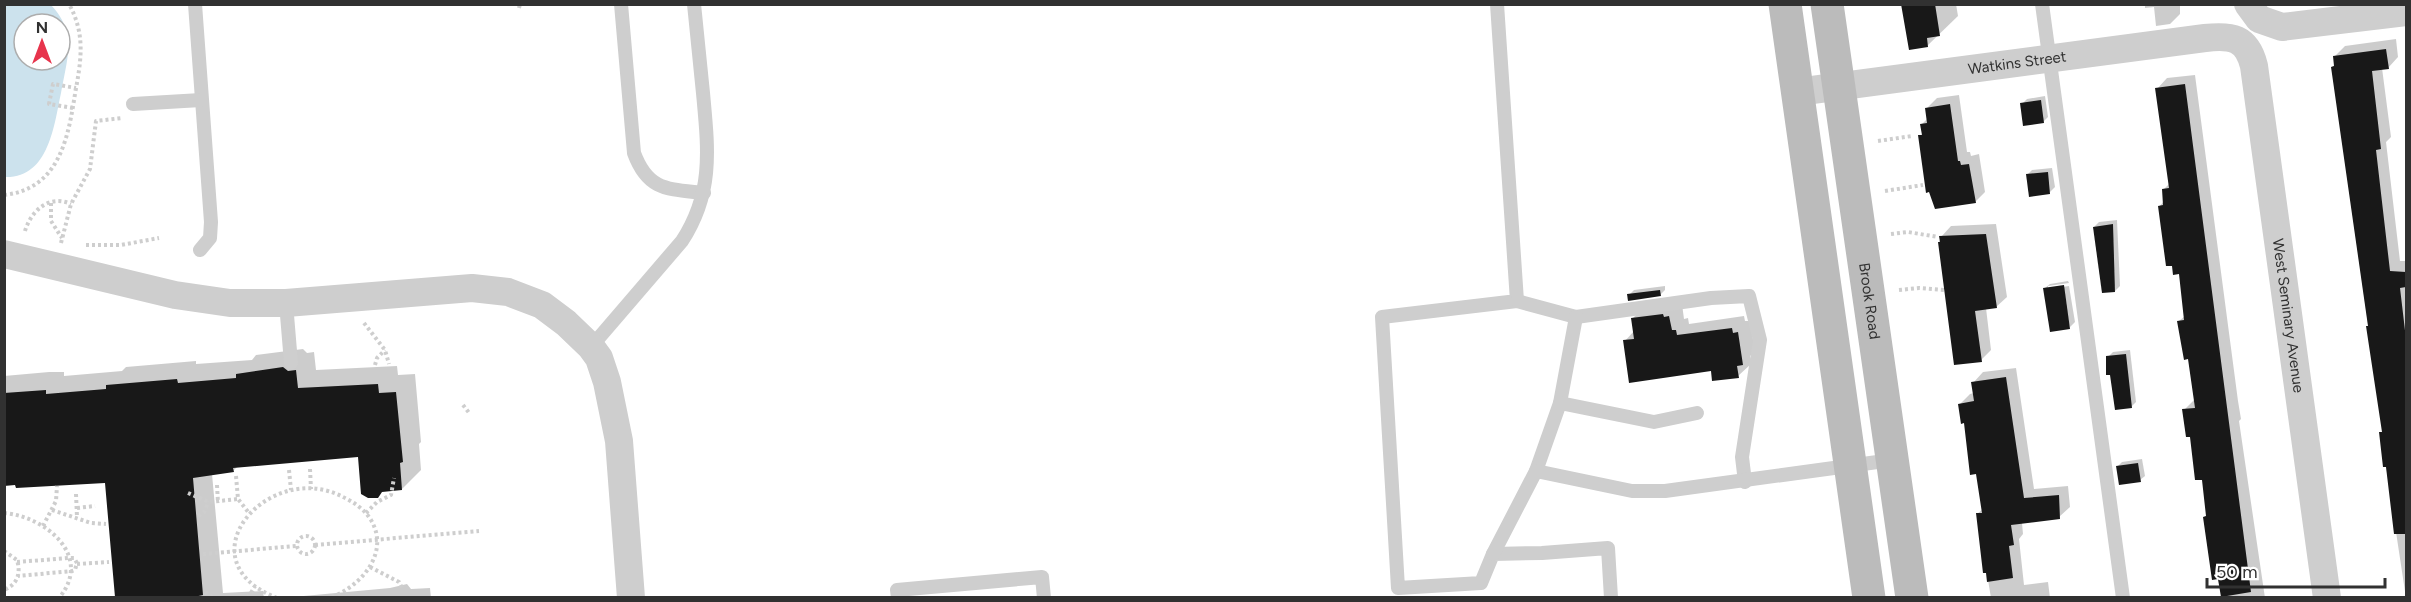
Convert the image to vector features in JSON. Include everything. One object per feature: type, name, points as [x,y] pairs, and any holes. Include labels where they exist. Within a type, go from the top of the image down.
[{"type":"main road","points":[[1785,4],[1869,597]]},
{"type":"main road","name":"Brook Road","points":[[1827,4],[1912,597]]},
{"type":"street","points":[[2254,12],[2274,26],[2291,28],[2406,12]]},
{"type":"street","name":"Watkins Street","points":[[1797,92],[2205,38],[2237,39]]},
{"type":"street","name":"West Seminary Avenue","points":[[2237,39],[2247,49],[2254,66],[2327,597]]},
{"type":"street","points":[[4,254],[193,298],[230,303],[286,303],[472,288],[519,295],[542,306],[566,323],[591,347],[604,370],[616,419],[631,597]]},
{"type":"lane","points":[[195,4],[212,222],[210,238],[200,250]]},
{"type":"lane","points":[[621,4],[634,153],[639,167],[649,180],[664,189],[704,193]]},
{"type":"lane","points":[[591,347],[682,241],[693,223],[704,193],[707,141],[694,4]]},
{"type":"lane","points":[[1497,4],[1517,301]]},
{"type":"lane","points":[[2042,4],[2123,597]]},
{"type":"lane","points":[[133,104],[201,100]]},
{"type":"lane","points":[[1576,317],[1560,403],[1536,471],[1493,554],[1481,583],[1398,588],[1382,316],[1517,301],[1576,317],[1711,298],[1749,296],[1760,340],[1742,457],[1745,482]]},
{"type":"lane","points":[[286,303],[291,363]]},
{"type":"lane","points":[[1560,403],[1654,422],[1697,413]]},
{"type":"lane","points":[[1536,471],[1632,491],[1665,491],[1745,482],[1892,460]]},
{"type":"lane","points":[[1493,554],[1608,548],[1611,597]]},
{"type":"lane","points":[[898,597],[897,590],[1042,577],[1044,597]]},
{"type":"path","points":[[4,195],[24,191],[47,176],[65,144],[81,63],[81,37],[69,4]]},
{"type":"path","points":[[73,108],[50,104],[53,84],[76,88]]},
{"type":"path","points":[[61,246],[71,204],[90,169],[96,121],[125,117]]},
{"type":"path","points":[[1878,141],[1912,136]]},
{"type":"path","points":[[1885,191],[1923,185]]},
{"type":"path","points":[[25,231],[34,212],[60,201],[71,204]]},
{"type":"path","points":[[51,203],[51,221],[62,239]]},
{"type":"path","points":[[18,230],[34,233]]},
{"type":"path","points":[[1891,234],[1908,232],[1938,237]]},
{"type":"path","points":[[53,237],[71,242]]},
{"type":"path","points":[[80,246],[121,245],[159,238]]},
{"type":"path","points":[[1899,290],[1919,288],[1946,291]]},
{"type":"path","points":[[362,319],[385,350],[388,364]]},
{"type":"path","points":[[375,365],[377,358],[385,350]]},
{"type":"path","points":[[463,405],[470,414]]},
{"type":"path","points":[[310,469],[311,489]]},
{"type":"path","points":[[289,470],[291,490]]},
{"type":"path","points":[[236,476],[238,499],[249,513]]},
{"type":"path","points":[[366,513],[377,502],[391,495],[394,478]]},
{"type":"path","points":[[218,485],[218,503]]},
{"type":"path","points":[[44,526],[57,498],[57,486]]},
{"type":"path","points":[[278,597],[255,586],[242,573],[234,551],[238,528],[249,513],[262,502],[291,490],[311,489],[326,490],[342,496],[366,513],[373,524],[377,539],[370,567],[346,590],[329,597]]},
{"type":"path","points":[[188,493],[209,502],[218,503],[238,499]]},
{"type":"path","points":[[76,494],[77,518]]},
{"type":"path","points":[[198,516],[204,512],[209,502]]},
{"type":"path","points":[[77,508],[95,506]]},
{"type":"path","points":[[52,510],[91,523],[106,524]]},
{"type":"path","points":[[4,513],[24,517],[44,526],[60,538],[69,558],[70,572],[66,588],[59,597]]},
{"type":"path","points":[[315,545],[479,531]]},
{"type":"path","points":[[305,536],[310,537],[315,545],[308,554],[299,552],[296,546],[299,538],[305,536]]},
{"type":"path","points":[[203,554],[296,546]]},
{"type":"path","points":[[4,551],[12,555],[17,562],[18,576],[13,585],[4,590]]},
{"type":"path","points":[[17,562],[74,558],[77,564],[75,570],[70,572],[18,576]]},
{"type":"path","points":[[77,564],[109,562]]},
{"type":"path","points":[[370,567],[399,582],[402,588]]},
{"type":"path","points":[[248,597],[255,586]]},
{"type":"path","points":[[206,592],[214,597]]},
{"type":"water","points":[[5,4],[51,5],[57,12],[12,12],[12,72],[65,72],[47,148],[31,169],[19,175],[4,177]]},
{"type":"building","points":[[1901,4],[1935,4],[1940,36],[1927,38],[1928,47],[1909,50]]},
{"type":"building","points":[[2386,49],[2389,69],[2372,71],[2381,149],[2376,150],[2390,271],[2406,272],[2406,287],[2400,288],[2406,339],[2406,534],[2394,534],[2386,467],[2383,467],[2379,432],[2382,432],[2331,67],[2334,66],[2333,56]]},
{"type":"building","points":[[2185,84],[2251,592],[2221,597],[2218,579],[2212,580],[2203,517],[2206,516],[2202,480],[2195,480],[2190,437],[2186,437],[2182,409],[2195,408],[2188,359],[2184,360],[2177,321],[2184,320],[2179,274],[2173,275],[2172,266],[2166,266],[2158,206],[2163,205],[2162,189],[2169,188],[2155,88]]},
{"type":"building","points":[[2041,100],[2044,123],[2023,126],[2020,103]]},
{"type":"building","points":[[1950,104],[1958,161],[1961,165],[1969,164],[1976,203],[1935,209],[1929,192],[1926,193],[1918,135],[1922,135],[1920,124],[1927,123],[1925,108]]},
{"type":"building","points":[[2048,172],[2050,194],[2029,197],[2026,174]]},
{"type":"building","points":[[2113,224],[2115,292],[2102,293],[2093,227]]},
{"type":"building","points":[[1986,234],[1997,308],[1975,311],[1982,362],[1954,365],[1939,236]]},
{"type":"building","points":[[2064,285],[2070,329],[2050,332],[2043,288]]},
{"type":"building","points":[[1660,290],[1661,296],[1628,301],[1627,294]]},
{"type":"building","points":[[1663,314],[1664,317],[1669,316],[1672,330],[1676,330],[1677,335],[1732,328],[1733,333],[1738,332],[1743,365],[1737,366],[1739,378],[1712,381],[1711,371],[1629,383],[1623,340],[1634,339],[1631,318]]},
{"type":"building","points":[[2126,354],[2132,408],[2115,410],[2110,375],[2106,375],[2106,356]]},
{"type":"building","points":[[283,367],[288,371],[296,370],[298,388],[378,384],[379,393],[396,392],[403,462],[400,463],[402,490],[382,492],[378,498],[368,498],[361,494],[358,457],[233,468],[234,472],[193,478],[203,595],[115,597],[105,483],[16,488],[15,485],[4,486],[4,393],[46,390],[46,394],[106,389],[106,385],[177,379],[178,383],[236,378],[236,374]]},
{"type":"building","points":[[2006,377],[2024,498],[2059,495],[2060,519],[2011,525],[2014,545],[2009,546],[2013,578],[1987,582],[1986,573],[1983,573],[1976,513],[1982,513],[1976,474],[1970,475],[1964,423],[1961,424],[1958,404],[1974,401],[1971,382]]},
{"type":"building","points":[[2138,463],[2141,482],[2119,485],[2116,466]]}]
